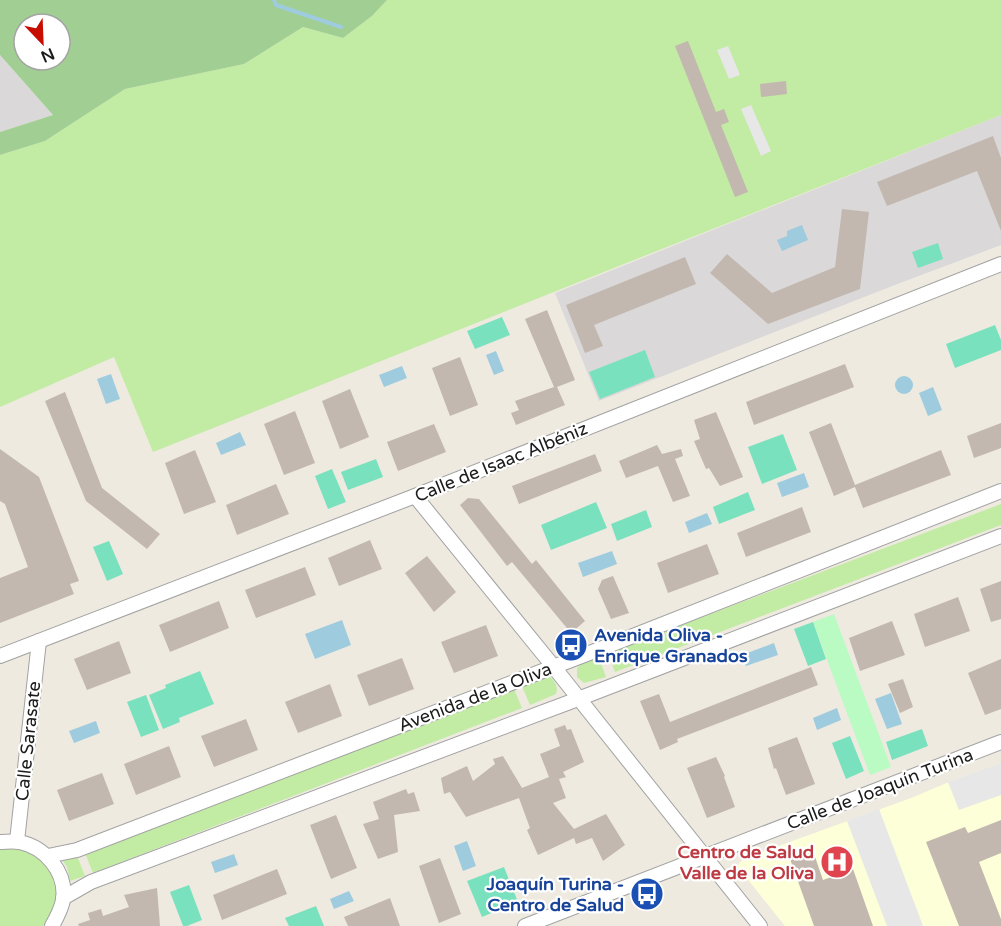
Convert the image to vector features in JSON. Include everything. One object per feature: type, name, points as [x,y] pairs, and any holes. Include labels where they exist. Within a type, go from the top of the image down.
[{"type":"street","name":"Calle de Isaac Albéniz","points":[[0,656],[415,496],[1001,264]]},
{"type":"street","name":"Avenida de la Oliva","points":[[48,856],[77,850],[1001,491]]},
{"type":"street","points":[[415,496],[760,926]]},
{"type":"street","name":"Avenida de la Oliva","points":[[63,898],[91,882],[578,699],[1001,536]]},
{"type":"street","name":"Calle Sarasate","points":[[17,842],[39,641]]},
{"type":"street","name":"Calle de Joaquín Turina","points":[[525,926],[1001,742]]},
{"type":"street","points":[[0,842],[17,842],[34,846],[48,856],[57,868],[62,883],[63,898],[60,913],[52,926]]},
{"type":"shaded area","points":[[728,46],[740,75],[729,79],[717,50]]},
{"type":"shaded area","points":[[0,55],[12,69],[12,72],[15,72],[53,115],[0,132]]},
{"type":"shaded area","points":[[751,105],[771,151],[761,156],[741,109]]},
{"type":"shaded area","points":[[1001,115],[1001,245],[599,401],[555,293]]},
{"type":"shaded area","name":"Centro de Salud Valle de la Oliva","points":[[1001,763],[1001,926],[785,926],[737,866],[743,859]]},
{"type":"shaded area","points":[[1001,763],[1001,795],[959,810],[948,782]]},
{"type":"shaded area","points":[[879,809],[923,926],[887,926],[847,821]]},
{"type":"green space","points":[[0,0],[387,0],[372,16],[343,38],[303,27],[244,64],[125,89],[45,141],[0,155],[0,132],[53,115],[15,72],[72,72],[72,12],[12,12],[12,69],[0,55]]},
{"type":"green space","points":[[387,0],[1001,0],[1001,115],[153,452],[114,357],[0,407],[0,155],[45,141],[125,89],[244,64],[303,27],[343,38],[372,16]]},
{"type":"green space","points":[[938,243],[943,259],[918,268],[912,252]]},
{"type":"green space","points":[[502,317],[510,335],[475,349],[467,331]]},
{"type":"green space","points":[[995,325],[1001,340],[1001,350],[955,368],[946,344]]},
{"type":"green space","points":[[645,350],[655,377],[600,399],[589,372]]},
{"type":"green space","points":[[783,434],[797,470],[762,484],[748,447]]},
{"type":"green space","points":[[376,459],[383,477],[348,490],[341,472]]},
{"type":"green space","points":[[332,469],[346,502],[328,509],[315,476]]},
{"type":"green space","points":[[748,492],[755,510],[719,524],[713,507]]},
{"type":"green space","points":[[596,502],[607,528],[551,550],[541,525]]},
{"type":"green space","points":[[1001,504],[1001,525],[615,672],[608,653]]},
{"type":"green space","points":[[646,510],[652,527],[617,541],[611,524]]},
{"type":"green space","points":[[109,541],[123,574],[107,581],[93,547]]},
{"type":"green space","points":[[834,614],[891,767],[870,775],[813,622]]},
{"type":"green space","points":[[813,622],[826,659],[808,666],[794,629]]},
{"type":"green space","points":[[599,658],[606,677],[584,683],[577,677],[577,668],[582,663]]},
{"type":"green space","points":[[200,671],[214,704],[179,718],[180,722],[163,729],[149,695],[166,688],[165,685]]},
{"type":"green space","points":[[548,676],[555,684],[556,694],[530,705],[522,686]]},
{"type":"green space","points":[[514,689],[522,708],[93,873],[85,853]]},
{"type":"green space","points":[[146,695],[159,730],[141,737],[127,702]]},
{"type":"green space","points":[[922,729],[928,746],[892,760],[886,742]]},
{"type":"green space","points":[[850,736],[864,771],[846,779],[832,743]]},
{"type":"green space","points":[[0,850],[33,853],[50,867],[57,886],[57,897],[50,917],[43,926],[0,926]]},
{"type":"green space","points":[[77,856],[85,876],[70,881],[63,861]]},
{"type":"green space","points":[[504,867],[518,902],[482,917],[467,881]]},
{"type":"green space","points":[[189,885],[202,920],[183,926],[170,892]]},
{"type":"green space","points":[[316,906],[324,926],[289,926],[285,918]]},
{"type":"water","points":[[802,225],[808,240],[782,251],[777,240],[787,236],[787,231]]},
{"type":"water","points":[[496,351],[504,371],[494,375],[486,355]]},
{"type":"water","points":[[402,366],[407,378],[384,387],[379,375]]},
{"type":"water","points":[[111,374],[120,399],[106,404],[97,379]]},
{"type":"water","points":[[900,376],[908,376],[913,381],[911,392],[900,394],[895,389],[895,381]]},
{"type":"water","points":[[933,387],[942,410],[928,416],[919,393]]},
{"type":"water","points":[[240,432],[246,445],[221,455],[216,443]]},
{"type":"water","points":[[804,473],[809,487],[782,497],[777,483]]},
{"type":"water","points":[[707,513],[712,524],[689,533],[685,522]]},
{"type":"water","points":[[612,551],[617,564],[583,577],[578,563]]},
{"type":"water","points":[[342,620],[351,645],[315,659],[305,634]]},
{"type":"water","points":[[774,643],[778,655],[746,666],[742,655]]},
{"type":"water","points":[[891,693],[902,724],[887,729],[875,699]]},
{"type":"water","points":[[837,708],[841,720],[817,730],[813,718]]},
{"type":"water","points":[[96,721],[100,733],[74,743],[69,731]]},
{"type":"water","points":[[467,841],[476,866],[463,871],[454,846]]},
{"type":"water","points":[[234,854],[238,865],[215,873],[211,862]]},
{"type":"water","points":[[349,891],[354,901],[334,909],[330,899]]},
{"type":"building","points":[[688,41],[716,112],[724,109],[729,122],[721,125],[748,192],[735,197],[675,46]]},
{"type":"building","points":[[786,81],[787,94],[761,97],[760,84]]},
{"type":"building","points":[[993,136],[1001,158],[1001,231],[977,171],[887,206],[877,182]]},
{"type":"building","points":[[842,209],[869,212],[860,289],[768,324],[710,273],[727,254],[772,293],[835,267]]},
{"type":"building","points":[[685,257],[696,284],[594,325],[603,346],[585,353],[566,305]]},
{"type":"building","points":[[547,310],[575,380],[557,387],[565,405],[516,425],[511,413],[519,410],[515,401],[554,387],[525,319]]},
{"type":"building","points":[[460,357],[478,405],[450,416],[432,368]]},
{"type":"building","points":[[845,364],[854,387],[754,425],[746,402]]},
{"type":"building","points":[[350,389],[369,437],[340,449],[322,401]]},
{"type":"building","points":[[65,392],[102,488],[160,534],[147,549],[86,501],[45,401]]},
{"type":"building","points":[[295,411],[315,463],[284,475],[264,424]]},
{"type":"building","points":[[716,412],[743,477],[720,486],[709,468],[706,469],[694,441],[700,439],[694,420]]},
{"type":"building","points":[[831,423],[855,485],[941,450],[951,475],[863,508],[855,487],[834,496],[809,432]]},
{"type":"building","points":[[1001,423],[1001,448],[974,458],[967,436]]},
{"type":"building","points":[[434,424],[446,452],[398,471],[387,442]]},
{"type":"building","points":[[657,445],[662,454],[681,449],[683,456],[675,459],[690,496],[673,502],[658,466],[626,478],[619,461]]},
{"type":"building","points":[[0,449],[39,477],[79,581],[70,584],[74,594],[0,623],[0,578],[28,567],[5,504],[0,501]]},
{"type":"building","points":[[195,450],[216,502],[184,514],[165,463]]},
{"type":"building","points":[[595,454],[602,471],[519,504],[512,486]]},
{"type":"building","points":[[276,484],[289,514],[237,535],[226,505]]},
{"type":"building","points":[[468,498],[479,499],[532,564],[536,560],[585,621],[571,633],[512,562],[507,566],[460,505]]},
{"type":"building","points":[[802,507],[811,532],[746,557],[737,533]]},
{"type":"building","points":[[370,540],[382,569],[339,586],[328,558]]},
{"type":"building","points":[[707,544],[719,574],[668,593],[657,563]]},
{"type":"building","points":[[427,556],[456,592],[434,612],[405,573]]},
{"type":"building","points":[[305,567],[316,595],[256,618],[245,590]]},
{"type":"building","points":[[613,576],[629,613],[611,619],[598,589],[602,580]]},
{"type":"building","points":[[1001,581],[1001,619],[991,622],[980,589]]},
{"type":"building","points":[[958,597],[970,631],[925,647],[914,614]]},
{"type":"building","points":[[219,601],[229,628],[170,652],[159,625]]},
{"type":"building","points":[[892,621],[905,655],[860,671],[849,638]]},
{"type":"building","points":[[486,625],[498,656],[454,673],[441,642]]},
{"type":"building","points":[[119,641],[131,673],[87,690],[74,659]]},
{"type":"building","points":[[402,658],[414,689],[369,706],[357,675]]},
{"type":"building","points":[[1001,659],[1001,709],[985,715],[968,673]]},
{"type":"building","points":[[811,667],[818,685],[677,739],[678,742],[660,750],[640,701],[659,694],[670,722]]},
{"type":"building","points":[[903,679],[913,707],[900,713],[888,684]]},
{"type":"building","points":[[330,684],[342,716],[298,733],[285,702]]},
{"type":"building","points":[[246,719],[258,750],[214,767],[201,736]]},
{"type":"building","points":[[565,725],[567,730],[571,729],[584,762],[563,772],[566,777],[559,779],[566,798],[553,803],[574,829],[606,814],[625,845],[603,861],[592,838],[576,844],[574,838],[538,855],[527,830],[530,828],[519,798],[466,817],[450,792],[444,794],[441,778],[467,766],[473,781],[495,764],[493,759],[503,756],[522,788],[549,777],[540,754],[560,746],[554,729]]},
{"type":"building","points":[[797,737],[815,784],[786,795],[776,768],[774,769],[768,748]]},
{"type":"building","points":[[169,746],[181,777],[136,795],[124,764]]},
{"type":"building","points":[[716,757],[735,807],[707,818],[687,768]]},
{"type":"building","points":[[102,773],[114,804],[69,821],[57,790]]},
{"type":"building","points":[[406,789],[408,794],[414,792],[420,811],[394,815],[398,852],[378,859],[363,824],[379,819],[373,802]]},
{"type":"building","points":[[336,815],[357,868],[331,879],[310,825]]},
{"type":"building","points":[[1001,820],[1001,853],[979,862],[1001,919],[1001,926],[959,926],[926,842],[965,827],[968,833]]},
{"type":"building","points":[[813,851],[823,880],[853,869],[873,926],[814,926],[790,859]]},
{"type":"building","points":[[440,858],[461,914],[439,923],[419,866]]},
{"type":"building","points":[[277,869],[287,894],[222,920],[213,895]]},
{"type":"building","points":[[157,888],[160,926],[79,926],[78,924],[90,920],[88,913],[101,909],[103,916],[129,907],[124,895]]},
{"type":"building","points":[[390,898],[400,926],[348,926],[344,917]]},
{"type":"waterway","points":[[274,0],[276,5],[341,27]]},
{"type":"place","name":"Avenida Oliva - Enrique Granados","points":[[571,645]]},
{"type":"place","name":"Centro de Salud Valle de la Oliva","points":[[837,862]]},
{"type":"place","name":"Joaquín Turina - Centro de Salud","points":[[647,894]]}]
